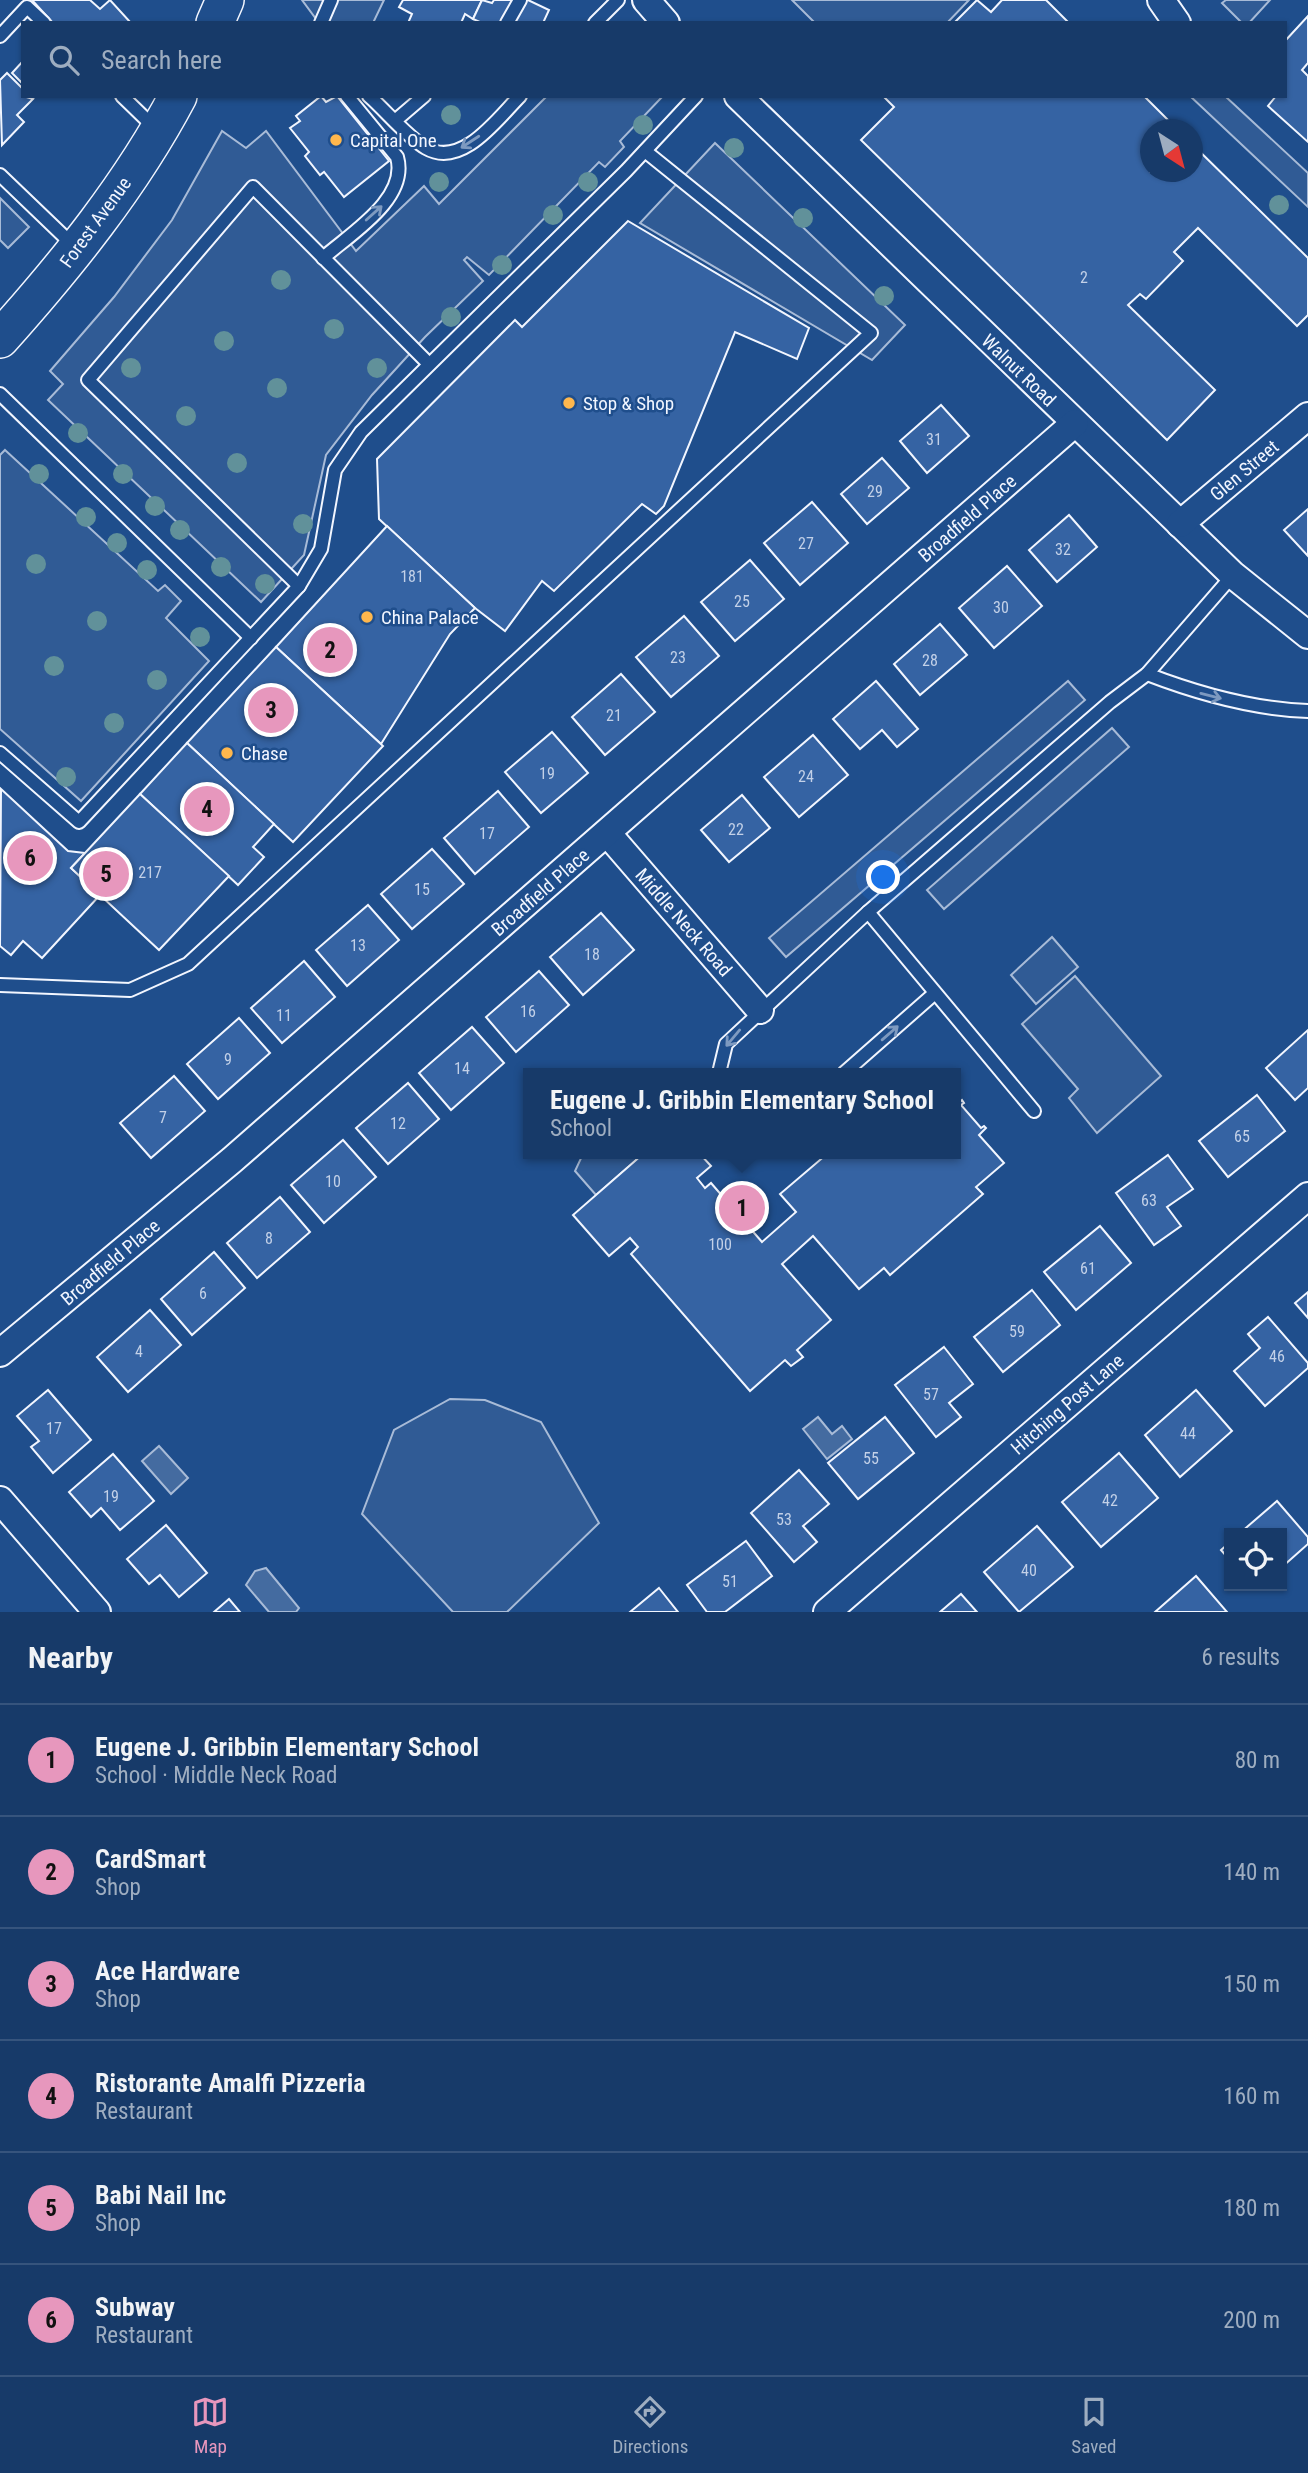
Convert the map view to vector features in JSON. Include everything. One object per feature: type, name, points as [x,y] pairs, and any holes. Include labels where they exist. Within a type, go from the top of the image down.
[{"type":"main road","points":[[216,21],[225,0]]},
{"type":"main road","name":"Forest Avenue","points":[[2,333],[78,250],[159,132],[177,98]]},
{"type":"street","points":[[646,0],[664,21]]},
{"type":"street","points":[[1161,0],[1176,21]]},
{"type":"street","name":"Walnut Road","points":[[740,98],[1233,575],[1308,635]]},
{"type":"street","name":"Glen Street","points":[[1180,524],[1308,416]]},
{"type":"street","name":"Broadfield Place","points":[[0,1353],[232,1160],[1075,423]]},
{"type":"street","name":"Middle Neck Road","points":[[608,834],[760,1010]]},
{"type":"street","name":"Hitching Post Lane","points":[[827,1612],[1308,1195]]},
{"type":"street","points":[[0,1500],[97,1612]]},
{"type":"lane","points":[[322,21],[331,0]]},
{"type":"lane","points":[[508,21],[520,0]]},
{"type":"lane","points":[[597,21],[618,0]]},
{"type":"lane","points":[[0,36],[27,7],[42,21]]},
{"type":"lane","points":[[124,98],[159,132]]},
{"type":"lane","points":[[323,258],[383,204],[398,182],[401,169],[397,158],[349,98]]},
{"type":"lane","points":[[371,98],[427,148],[445,153],[471,145],[518,98]]},
{"type":"lane","points":[[396,120],[422,98]]},
{"type":"lane","points":[[0,753],[79,822],[299,586],[321,549],[335,470],[360,432],[645,151],[694,98]]},
{"type":"lane","points":[[0,985],[130,990],[188,964],[871,333],[645,151]]},
{"type":"lane","points":[[0,175],[78,250]]},
{"type":"lane","points":[[299,586],[88,380],[253,187],[429,364]]},
{"type":"lane","points":[[0,394],[250,638]]},
{"type":"lane","points":[[720,1068],[726,1044],[760,1010],[868,912],[1110,702],[1147,674],[1233,575]]},
{"type":"lane","points":[[1147,674],[1192,692],[1230,701],[1308,711]]},
{"type":"lane","points":[[868,912],[1034,1111]]},
{"type":"lane","points":[[850,1068],[935,993]]},
{"type":"shaded area","points":[[302,0],[384,0],[374,21],[318,21]]},
{"type":"shaded area","points":[[792,0],[969,0],[949,21],[813,21]]},
{"type":"shaded area","points":[[1226,0],[1270,0],[1251,21],[1240,21],[1222,3]]},
{"type":"shaded area","points":[[545,98],[661,98],[620,141],[624,147],[605,167],[599,162],[489,275],[467,257],[464,260],[483,281],[425,337],[372,395],[326,455],[304,555],[261,602],[48,400],[63,384],[50,371],[114,297],[172,220],[222,131],[246,148],[266,131],[356,251],[424,186],[439,204]]},
{"type":"shaded area","points":[[1192,98],[1227,98],[1308,173],[1308,207]]},
{"type":"shaded area","points":[[715,143],[905,325],[872,360],[640,223]]},
{"type":"shaded area","points":[[0,198],[29,227],[8,248],[0,240]]},
{"type":"shaded area","points":[[5,450],[158,591],[165,585],[181,601],[166,618],[209,661],[81,801],[0,729],[0,455]]},
{"type":"shaded area","points":[[1068,681],[1085,700],[786,957],[769,938]]},
{"type":"shaded area","points":[[1112,728],[1129,747],[944,909],[927,890]]},
{"type":"shaded area","points":[[1052,937],[1078,967],[1036,1004],[1011,975]]},
{"type":"shaded area","points":[[1075,976],[1161,1076],[1097,1133],[1069,1098],[1078,1089],[1022,1024]]},
{"type":"shaded area","points":[[581,1159],[637,1159],[596,1195],[575,1171]]},
{"type":"shaded area","points":[[450,1399],[485,1400],[541,1422],[599,1523],[507,1612],[453,1612],[362,1514],[394,1430]]},
{"type":"shaded area","points":[[818,1417],[832,1434],[842,1426],[852,1439],[827,1459],[803,1429]]},
{"type":"shaded area","points":[[159,1446],[188,1478],[171,1494],[142,1461]]},
{"type":"shaded area","points":[[266,1568],[299,1608],[296,1612],[269,1612],[246,1585],[255,1571]]},
{"type":"building","points":[[32,0],[90,0],[100,9],[110,0],[129,21],[51,21]]},
{"type":"building","points":[[403,0],[482,0],[473,19],[465,14],[462,21],[409,21],[412,14],[399,7]]},
{"type":"building","points":[[482,0],[492,3],[494,0],[528,0],[549,10],[544,21],[473,19]]},
{"type":"building","points":[[977,0],[991,12],[1002,0],[1046,0],[1067,21],[956,21]]},
{"type":"building","points":[[1308,16],[1308,63],[1302,70],[1308,76],[1308,142],[1268,106],[1274,98],[1287,98],[1287,39]]},
{"type":"building","points":[[21,63],[21,82],[12,73]]},
{"type":"building","points":[[7,73],[21,87],[21,98],[33,99],[17,115],[24,122],[2,145],[0,80]]},
{"type":"building","name":"Capital One","points":[[318,98],[326,102],[339,98],[389,161],[344,197],[324,172],[320,175],[305,156],[309,152],[290,128],[300,121],[296,116]]},
{"type":"building","points":[[885,98],[1146,98],[1167,119],[1140,119],[1140,182],[1203,182],[1203,155],[1308,258],[1308,315],[1297,326],[1198,228],[1174,252],[1183,261],[1146,299],[1140,294],[1128,305],[1215,390],[1167,440],[861,140],[894,107]]},
{"type":"building","name":"Stop & Shop","points":[[628,221],[809,328],[797,359],[735,332],[664,506],[656,514],[642,504],[554,591],[542,581],[505,631],[475,608],[379,519],[377,459],[515,320],[522,327]]},
{"type":"building","points":[[941,405],[969,436],[927,473],[900,441]]},
{"type":"building","points":[[882,458],[909,488],[867,524],[841,494]]},
{"type":"building","points":[[812,502],[848,543],[800,585],[764,543]]},
{"type":"building","points":[[1308,509],[1308,556],[1284,530]]},
{"type":"building","points":[[1069,515],[1097,547],[1057,582],[1029,550]]},
{"type":"building","points":[[387,526],[475,608],[450,634],[381,744],[276,647]]},
{"type":"building","points":[[750,560],[784,599],[735,641],[701,602]]},
{"type":"building","points":[[1007,566],[1042,606],[994,648],[959,608]]},
{"type":"building","points":[[684,616],[719,656],[671,697],[636,657]]},
{"type":"building","points":[[940,624],[967,655],[920,695],[894,664]]},
{"type":"building","points":[[276,647],[383,746],[293,842],[187,743]]},
{"type":"building","points":[[621,674],[655,712],[605,755],[572,717]]},
{"type":"building","points":[[876,681],[918,729],[897,747],[882,730],[860,749],[833,719]]},
{"type":"building","points":[[552,732],[588,773],[541,813],[505,772]]},
{"type":"building","points":[[813,735],[848,775],[799,817],[764,777]]},
{"type":"building","points":[[187,743],[274,824],[253,847],[264,857],[238,885],[140,794]]},
{"type":"building","points":[[1,789],[68,851],[85,853],[71,868],[100,895],[42,958],[23,941],[11,955],[0,946]]},
{"type":"building","points":[[498,791],[529,827],[475,874],[444,838]]},
{"type":"building","points":[[140,794],[229,876],[159,950],[71,868]]},
{"type":"building","points":[[742,795],[770,828],[729,862],[701,830]]},
{"type":"building","points":[[432,849],[464,884],[412,929],[381,894]]},
{"type":"building","points":[[368,905],[399,940],[347,986],[316,950]]},
{"type":"building","points":[[601,913],[634,950],[583,995],[550,957]]},
{"type":"building","points":[[304,961],[335,997],[282,1043],[251,1008]]},
{"type":"building","points":[[539,971],[569,1005],[516,1052],[486,1017]]},
{"type":"building","points":[[239,1018],[270,1053],[218,1099],[187,1064]]},
{"type":"building","points":[[472,1027],[504,1063],[451,1110],[419,1073]]},
{"type":"building","points":[[1308,1030],[1308,1088],[1295,1100],[1266,1068]]},
{"type":"building","points":[[174,1076],[205,1111],[151,1158],[120,1123]]},
{"type":"building","points":[[408,1083],[439,1119],[388,1164],[356,1128]]},
{"type":"building","points":[[1257,1095],[1285,1131],[1228,1177],[1199,1141]]},
{"type":"building","points":[[961,1105],[981,1128],[986,1128],[979,1135],[1004,1163],[976,1187],[983,1194],[890,1275],[884,1268],[859,1289],[813,1236],[782,1264],[831,1320],[797,1350],[803,1357],[791,1366],[785,1360],[750,1391],[631,1254],[638,1247],[630,1238],[609,1256],[573,1215],[637,1159],[705,1159],[711,1166],[697,1178],[705,1188],[711,1183],[762,1242],[796,1212],[780,1194],[821,1159],[961,1159]]},
{"type":"building","points":[[343,1140],[376,1177],[324,1223],[291,1185]]},
{"type":"building","points":[[1168,1155],[1193,1189],[1167,1207],[1181,1226],[1154,1245],[1116,1193]]},
{"type":"building","points":[[280,1197],[310,1232],[257,1278],[227,1243]]},
{"type":"building","points":[[1100,1226],[1131,1263],[1076,1310],[1044,1272]]},
{"type":"building","points":[[214,1252],[245,1288],[192,1335],[161,1299]]},
{"type":"building","points":[[1032,1290],[1060,1325],[1003,1372],[974,1337]]},
{"type":"building","points":[[1308,1292],[1308,1318],[1295,1303]]},
{"type":"building","points":[[150,1310],[181,1345],[128,1392],[97,1357]]},
{"type":"building","points":[[1268,1317],[1308,1363],[1308,1368],[1265,1406],[1234,1371],[1260,1348],[1248,1334]]},
{"type":"building","points":[[944,1347],[973,1384],[949,1403],[961,1417],[936,1437],[895,1385]]},
{"type":"building","points":[[48,1390],[91,1440],[53,1473],[31,1447],[39,1441],[17,1416]]},
{"type":"building","points":[[1196,1390],[1232,1431],[1180,1477],[1145,1435]]},
{"type":"building","points":[[885,1417],[914,1453],[858,1499],[828,1463]]},
{"type":"building","points":[[1119,1453],[1158,1498],[1101,1547],[1062,1502]]},
{"type":"building","points":[[113,1454],[154,1501],[120,1530],[101,1508],[91,1517],[69,1492]]},
{"type":"building","points":[[799,1470],[829,1504],[803,1526],[817,1542],[794,1562],[751,1513]]},
{"type":"building","points":[[1277,1501],[1308,1537],[1308,1544],[1287,1563],[1287,1528],[1246,1528]]},
{"type":"building","points":[[166,1525],[207,1573],[179,1597],[160,1575],[149,1584],[127,1559]]},
{"type":"building","points":[[1037,1526],[1073,1567],[1019,1612],[984,1572]]},
{"type":"building","points":[[746,1541],[772,1576],[725,1612],[707,1612],[687,1585]]},
{"type":"building","points":[[1196,1576],[1227,1612],[1155,1612]]},
{"type":"building","points":[[659,1588],[678,1612],[630,1612]]},
{"type":"building","points":[[961,1594],[977,1612],[940,1612]]},
{"type":"building","points":[[229,1599],[240,1612],[214,1612]]},
{"type":"place","name":"Capital One","points":[[336,140]]},
{"type":"place","name":"Stop & Shop","points":[[569,403]]},
{"type":"place","name":"China Palace","points":[[367,617]]},
{"type":"place","name":"CardSmart","points":[[330,650]]},
{"type":"place","name":"Ace Hardware","points":[[271,710]]},
{"type":"place","name":"Chase","points":[[227,753]]},
{"type":"place","name":"Ristorante Amalfi Pizzeria","points":[[207,809]]},
{"type":"place","name":"Subway","points":[[30,858]]},
{"type":"place","name":"Babi Nail Inc","points":[[106,874]]},
{"type":"place","name":"Eugene J. Gribbin Elementary School","points":[[742,1208]]}]
